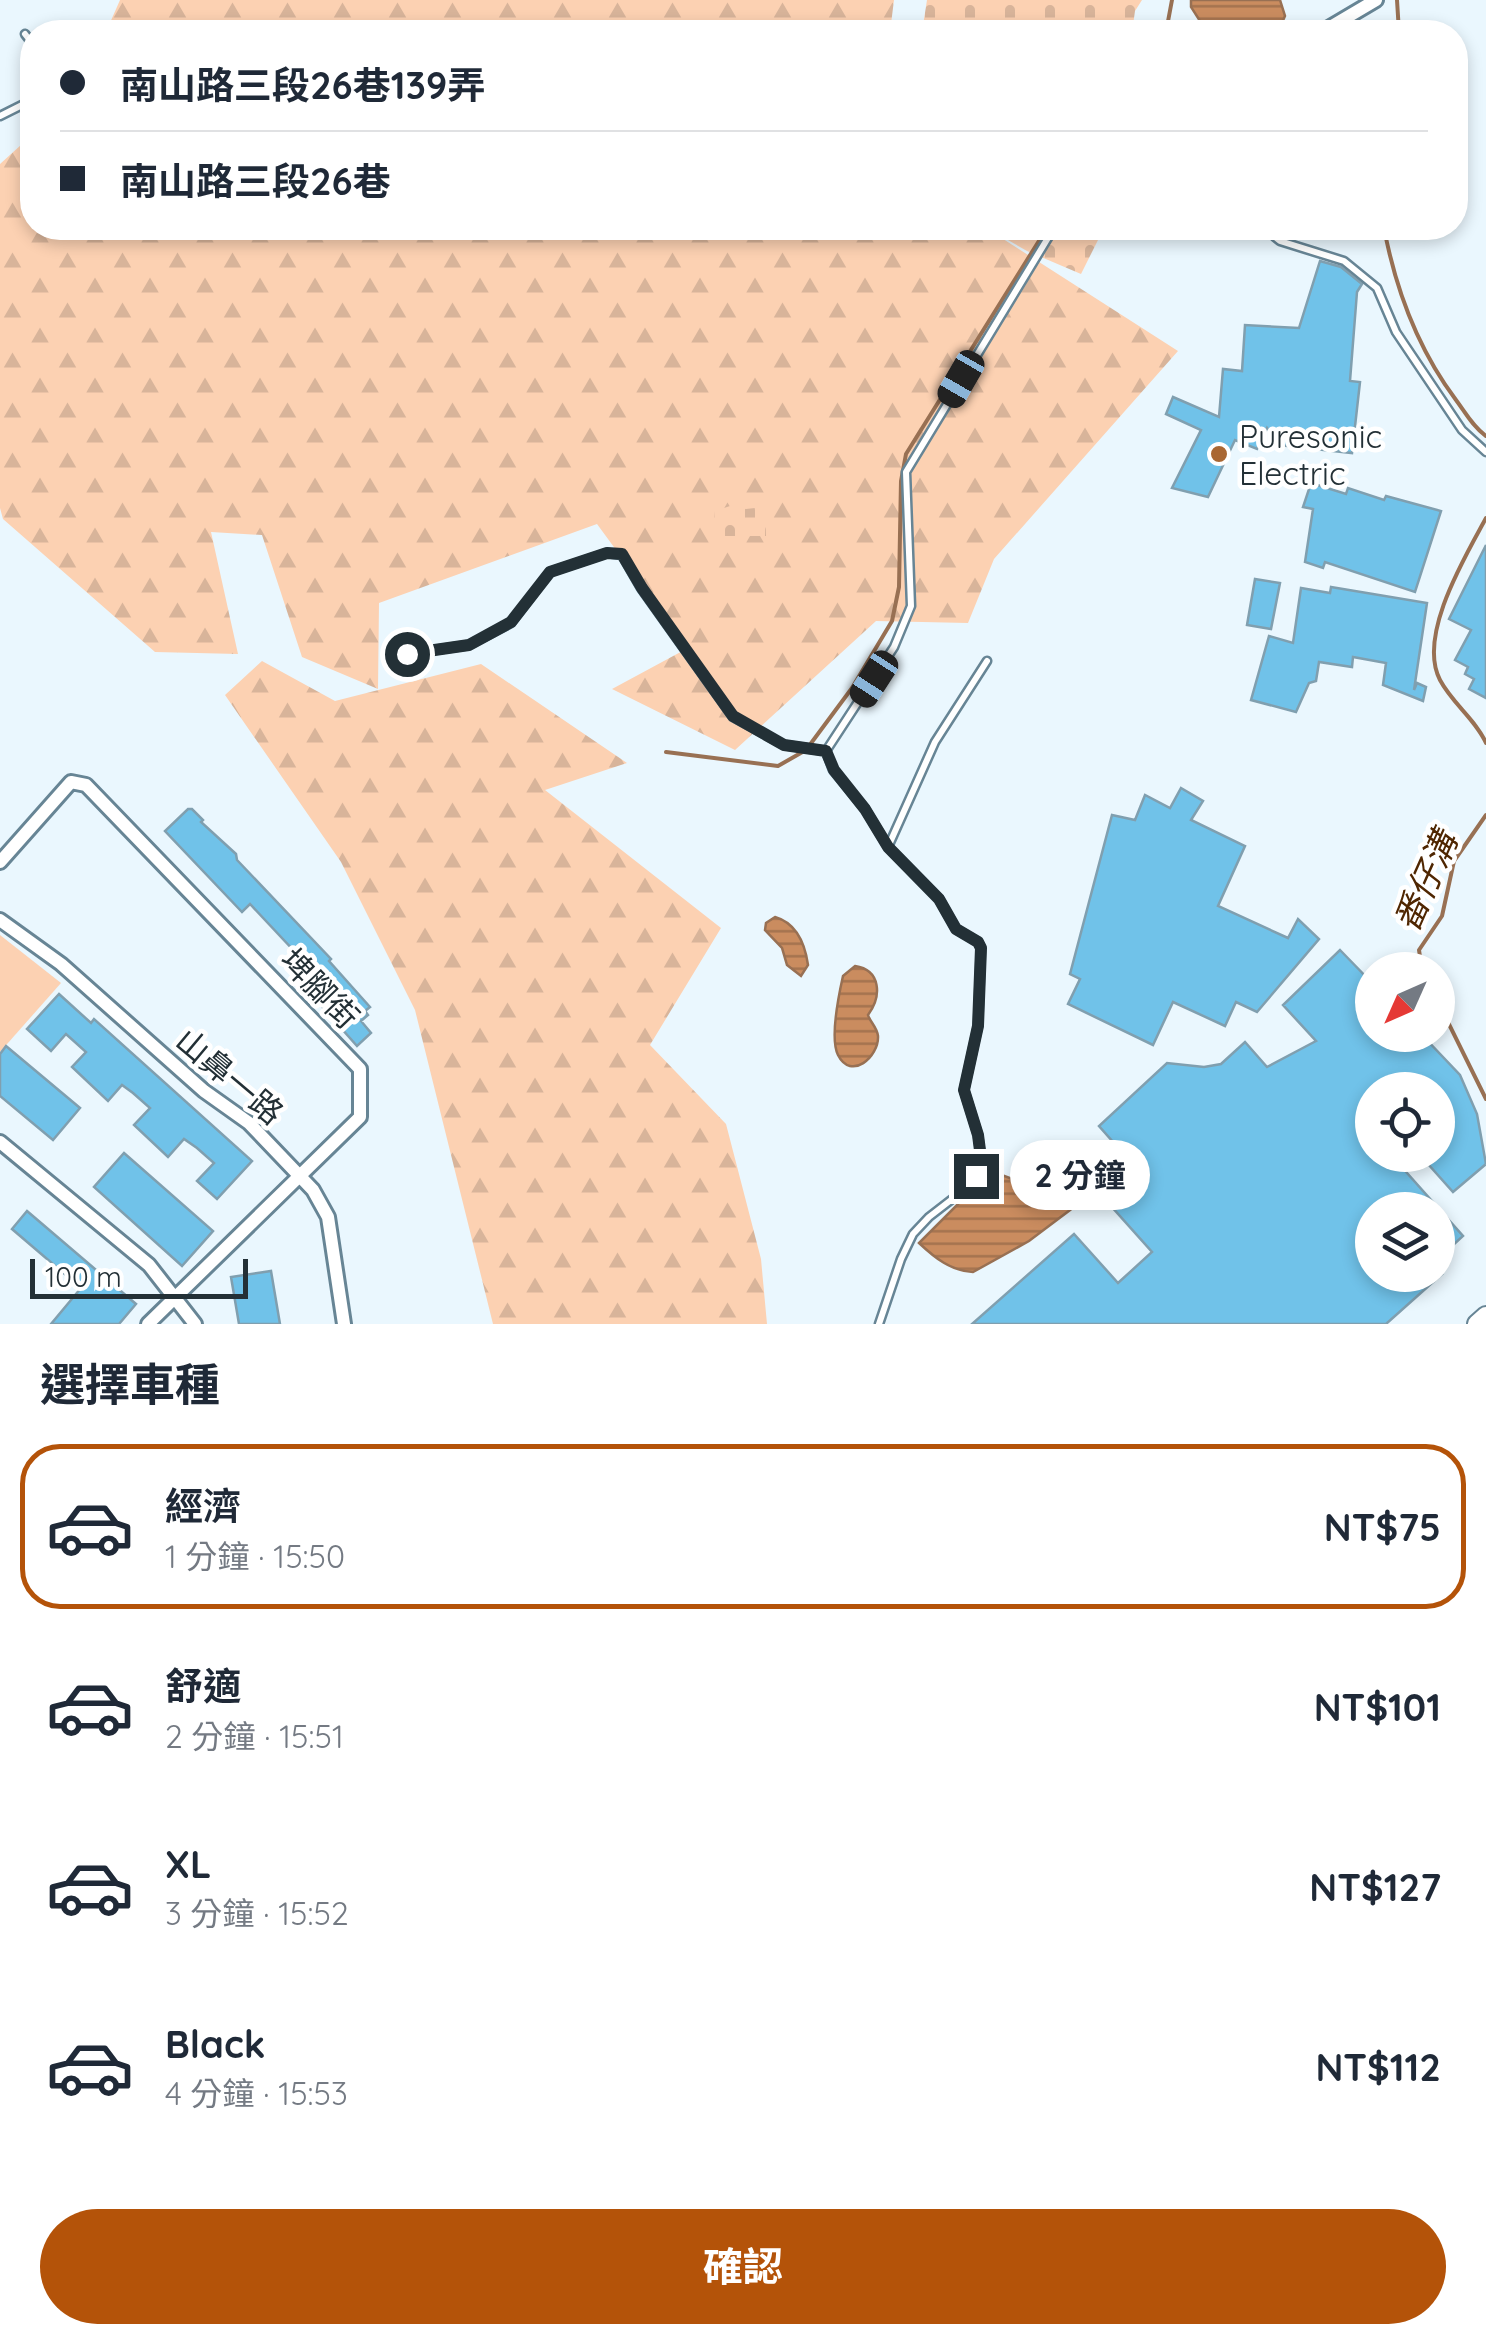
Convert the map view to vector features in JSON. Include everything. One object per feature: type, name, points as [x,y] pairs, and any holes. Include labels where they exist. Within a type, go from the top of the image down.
[{"type":"street","points":[[1342,20],[1376,0]]},
{"type":"street","name":"埤腳街","points":[[0,862],[71,782],[86,785],[360,1068],[360,1116],[148,1324]]},
{"type":"street","name":"山鼻一路","points":[[0,920],[60,964],[204,1091],[249,1123],[314,1190],[328,1217],[344,1324]]},
{"type":"street","points":[[0,1142],[149,1265],[195,1324]]},
{"type":"street","points":[[1477,1324],[1486,1316]]},
{"type":"lane","points":[[826,751],[894,647],[911,606],[906,472],[1047,240]]},
{"type":"lane","points":[[1279,240],[1344,261],[1377,288],[1396,332],[1462,430],[1486,452]]},
{"type":"lane","points":[[407,654],[469,645],[511,622],[550,572],[607,553],[622,554],[733,716],[784,745],[826,751]]},
{"type":"lane","points":[[888,847],[935,742],[987,662]]},
{"type":"lane","points":[[826,751],[834,770],[888,847],[939,899],[956,929],[981,948],[978,1026],[964,1090],[981,1158],[976,1176],[968,1186],[914,1234],[901,1259],[879,1324]]},
{"type":"green space","points":[[120,0],[894,0],[892,20],[111,20]]},
{"type":"green space","points":[[927,0],[1142,0],[1134,20],[924,20]]},
{"type":"green space","points":[[20,146],[20,240],[1005,240],[1178,351],[994,559],[968,623],[876,621],[735,750],[612,689],[688,648],[597,524],[379,603],[378,689],[302,657],[262,535],[211,532],[238,654],[155,652],[3,519],[0,164]]},
{"type":"green space","points":[[1008,240],[1098,240],[1081,274]]},
{"type":"green space","points":[[730,506],[765,507],[766,536],[725,536],[714,526],[715,511]]},
{"type":"green space","points":[[262,661],[335,701],[481,664],[627,763],[545,790],[721,928],[650,1045],[726,1124],[761,1259],[767,1324],[493,1324],[415,1010],[341,862],[225,695]]},
{"type":"green space","points":[[0,935],[61,983],[0,1052]]},
{"type":"shaded area","points":[[1191,0],[1280,0],[1285,16],[1283,20],[1199,20]]},
{"type":"shaded area","points":[[775,917],[789,924],[802,942],[808,965],[801,976],[787,965],[782,948],[765,930],[766,923]]},
{"type":"shaded area","points":[[855,966],[864,968],[874,978],[876,1000],[868,1015],[878,1036],[869,1058],[850,1066],[838,1055],[835,1028],[843,976]]},
{"type":"shaded area","points":[[991,1171],[1055,1195],[1070,1210],[1029,1241],[973,1272],[950,1266],[919,1243]]},
{"type":"building","points":[[1320,261],[1341,267],[1362,284],[1357,292],[1350,381],[1360,382],[1352,453],[1279,445],[1267,428],[1257,449],[1235,440],[1208,497],[1172,488],[1201,430],[1166,414],[1173,397],[1219,417],[1223,369],[1242,371],[1245,325],[1299,328]]},
{"type":"building","points":[[1311,483],[1346,494],[1348,488],[1384,500],[1386,496],[1441,511],[1415,592],[1325,562],[1323,568],[1305,562],[1313,509],[1303,507]]},
{"type":"building","points":[[1486,545],[1486,698],[1469,689],[1474,679],[1465,674],[1468,667],[1455,660],[1471,630],[1449,619]]},
{"type":"building","points":[[1255,579],[1280,583],[1271,629],[1247,625]]},
{"type":"building","points":[[1331,587],[1427,603],[1414,690],[1417,683],[1426,687],[1423,701],[1383,685],[1386,663],[1353,657],[1352,667],[1319,662],[1316,681],[1309,683],[1296,712],[1251,700],[1269,636],[1293,643],[1301,588],[1330,593]]},
{"type":"building","points":[[1181,788],[1203,801],[1191,820],[1245,846],[1218,906],[1288,938],[1298,919],[1319,939],[1257,1012],[1236,1002],[1225,1026],[1173,1002],[1153,1045],[1068,1004],[1080,979],[1070,974],[1112,815],[1135,820],[1145,795],[1170,808]]},
{"type":"building","points":[[188,809],[236,854],[237,860],[331,959],[370,1007],[361,1021],[371,1033],[357,1046],[309,992],[314,988],[287,960],[295,952],[250,904],[242,912],[165,831]]},
{"type":"building","points":[[1340,950],[1355,965],[1355,1052],[1438,1052],[1460,1075],[1477,1114],[1486,1164],[1453,1192],[1435,1172],[1455,1172],[1455,1072],[1355,1072],[1355,1172],[1406,1172],[1424,1192],[1355,1192],[1355,1292],[1422,1292],[1386,1324],[972,1324],[1074,1234],[1118,1283],[1152,1252],[1103,1197],[1091,1164],[1113,1142],[1099,1126],[1167,1063],[1204,1067],[1221,1064],[1245,1042],[1267,1067],[1316,1041],[1283,1005]]},
{"type":"building","points":[[59,994],[91,1023],[94,1019],[252,1161],[217,1199],[197,1181],[214,1163],[184,1139],[168,1157],[134,1125],[150,1108],[122,1085],[108,1101],[72,1067],[86,1052],[66,1034],[51,1051],[27,1029]]},
{"type":"building","points":[[6,1046],[80,1108],[53,1140],[0,1096],[0,1054]]},
{"type":"building","points":[[124,1153],[213,1231],[182,1266],[94,1187]]},
{"type":"building","points":[[27,1211],[136,1304],[119,1324],[51,1324],[81,1288],[12,1229]]},
{"type":"building","points":[[1455,1227],[1463,1236],[1455,1243]]},
{"type":"building","points":[[271,1271],[280,1324],[239,1324],[231,1277]]},
{"type":"waterway","points":[[1168,20],[1172,0]]},
{"type":"waterway","name":"番仔溝","points":[[1397,0],[1398,20]]},
{"type":"waterway","points":[[666,752],[778,766],[806,750],[852,688],[892,621],[899,587],[901,481],[906,454],[1040,240]]},
{"type":"waterway","name":"番仔溝","points":[[1387,240],[1419,339],[1442,380],[1486,436]]},
{"type":"waterway","name":"番仔溝","points":[[1486,518],[1446,597],[1435,642],[1440,680],[1486,743]]},
{"type":"waterway","name":"番仔溝","points":[[1419,952],[1442,916],[1454,861],[1486,815]]},
{"type":"waterway","name":"番仔溝","points":[[1455,1036],[1486,1099]]},
{"type":"place","name":"Puresonic Electric","points":[[1219,454]]},
{"type":"route","points":[[407,654],[469,645],[511,622],[550,572],[607,553],[622,554],[733,716],[784,745],[826,751],[834,770],[888,847],[939,899],[951,924],[978,942],[978,1026],[964,1079],[965,1100],[978,1135],[981,1158],[976,1176]]}]
